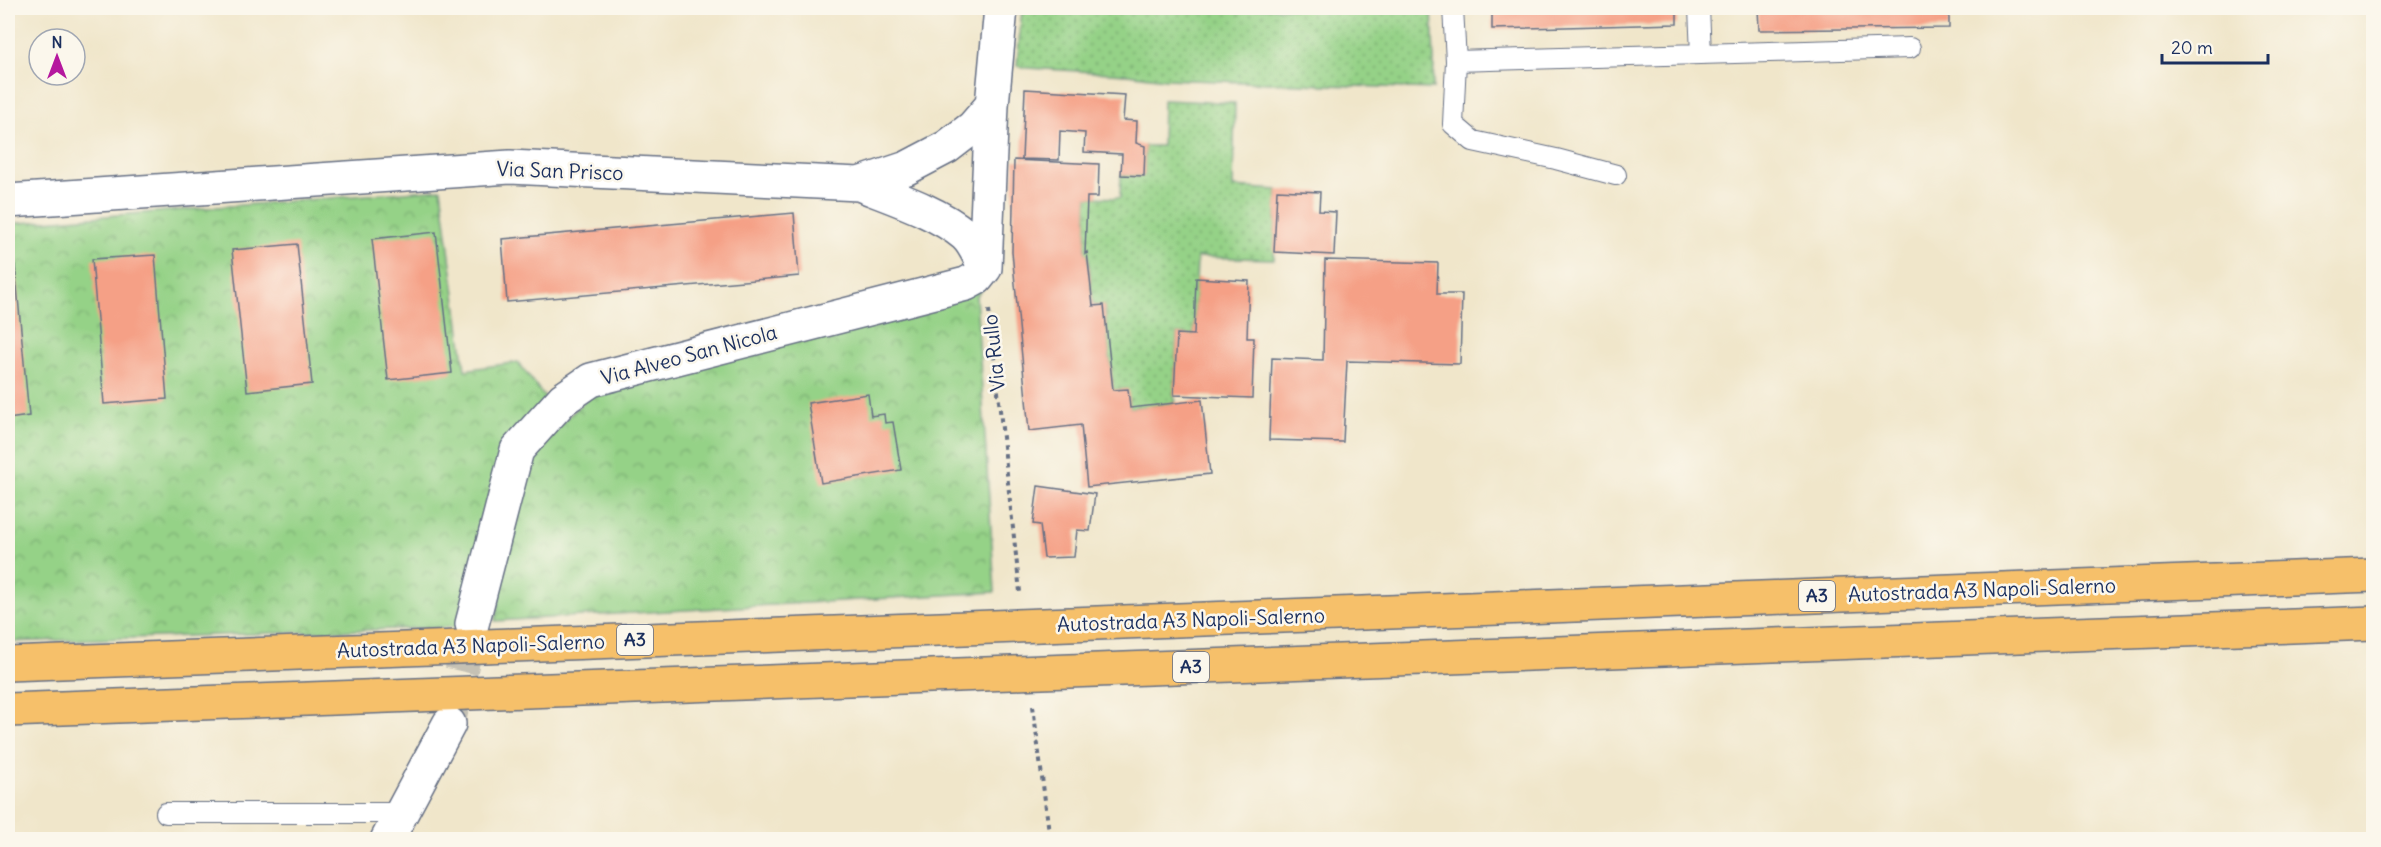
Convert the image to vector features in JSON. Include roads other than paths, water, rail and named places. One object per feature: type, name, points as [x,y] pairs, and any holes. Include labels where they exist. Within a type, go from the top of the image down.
[{"type":"highway","name":"Autostrada A3 Napoli-Salerno","points":[[8,664],[2373,575]]},
{"type":"highway","name":"A3","points":[[8,710],[2373,623]]},
{"type":"street","points":[[985,268],[992,105],[1001,8]]},
{"type":"street","name":"Via San Prisco","points":[[8,201],[510,167],[859,183],[907,168],[947,147],[973,127],[992,105]]},
{"type":"street","points":[[859,183],[937,218],[966,236],[976,249],[985,268]]},
{"type":"street","name":"Via Alveo San Nicola","points":[[472,624],[517,450],[563,399],[591,380],[966,284],[977,278],[985,268]]},
{"type":"street","points":[[394,826],[449,724]]},
{"type":"lane","points":[[1453,8],[1456,61],[1452,124],[1473,141],[1616,175]]},
{"type":"lane","points":[[1699,8],[1701,54]]},
{"type":"lane","points":[[1456,61],[1910,48]]},
{"type":"lane","points":[[166,813],[394,826]]},
{"type":"tunnel","points":[[450,719],[472,624]]}]
